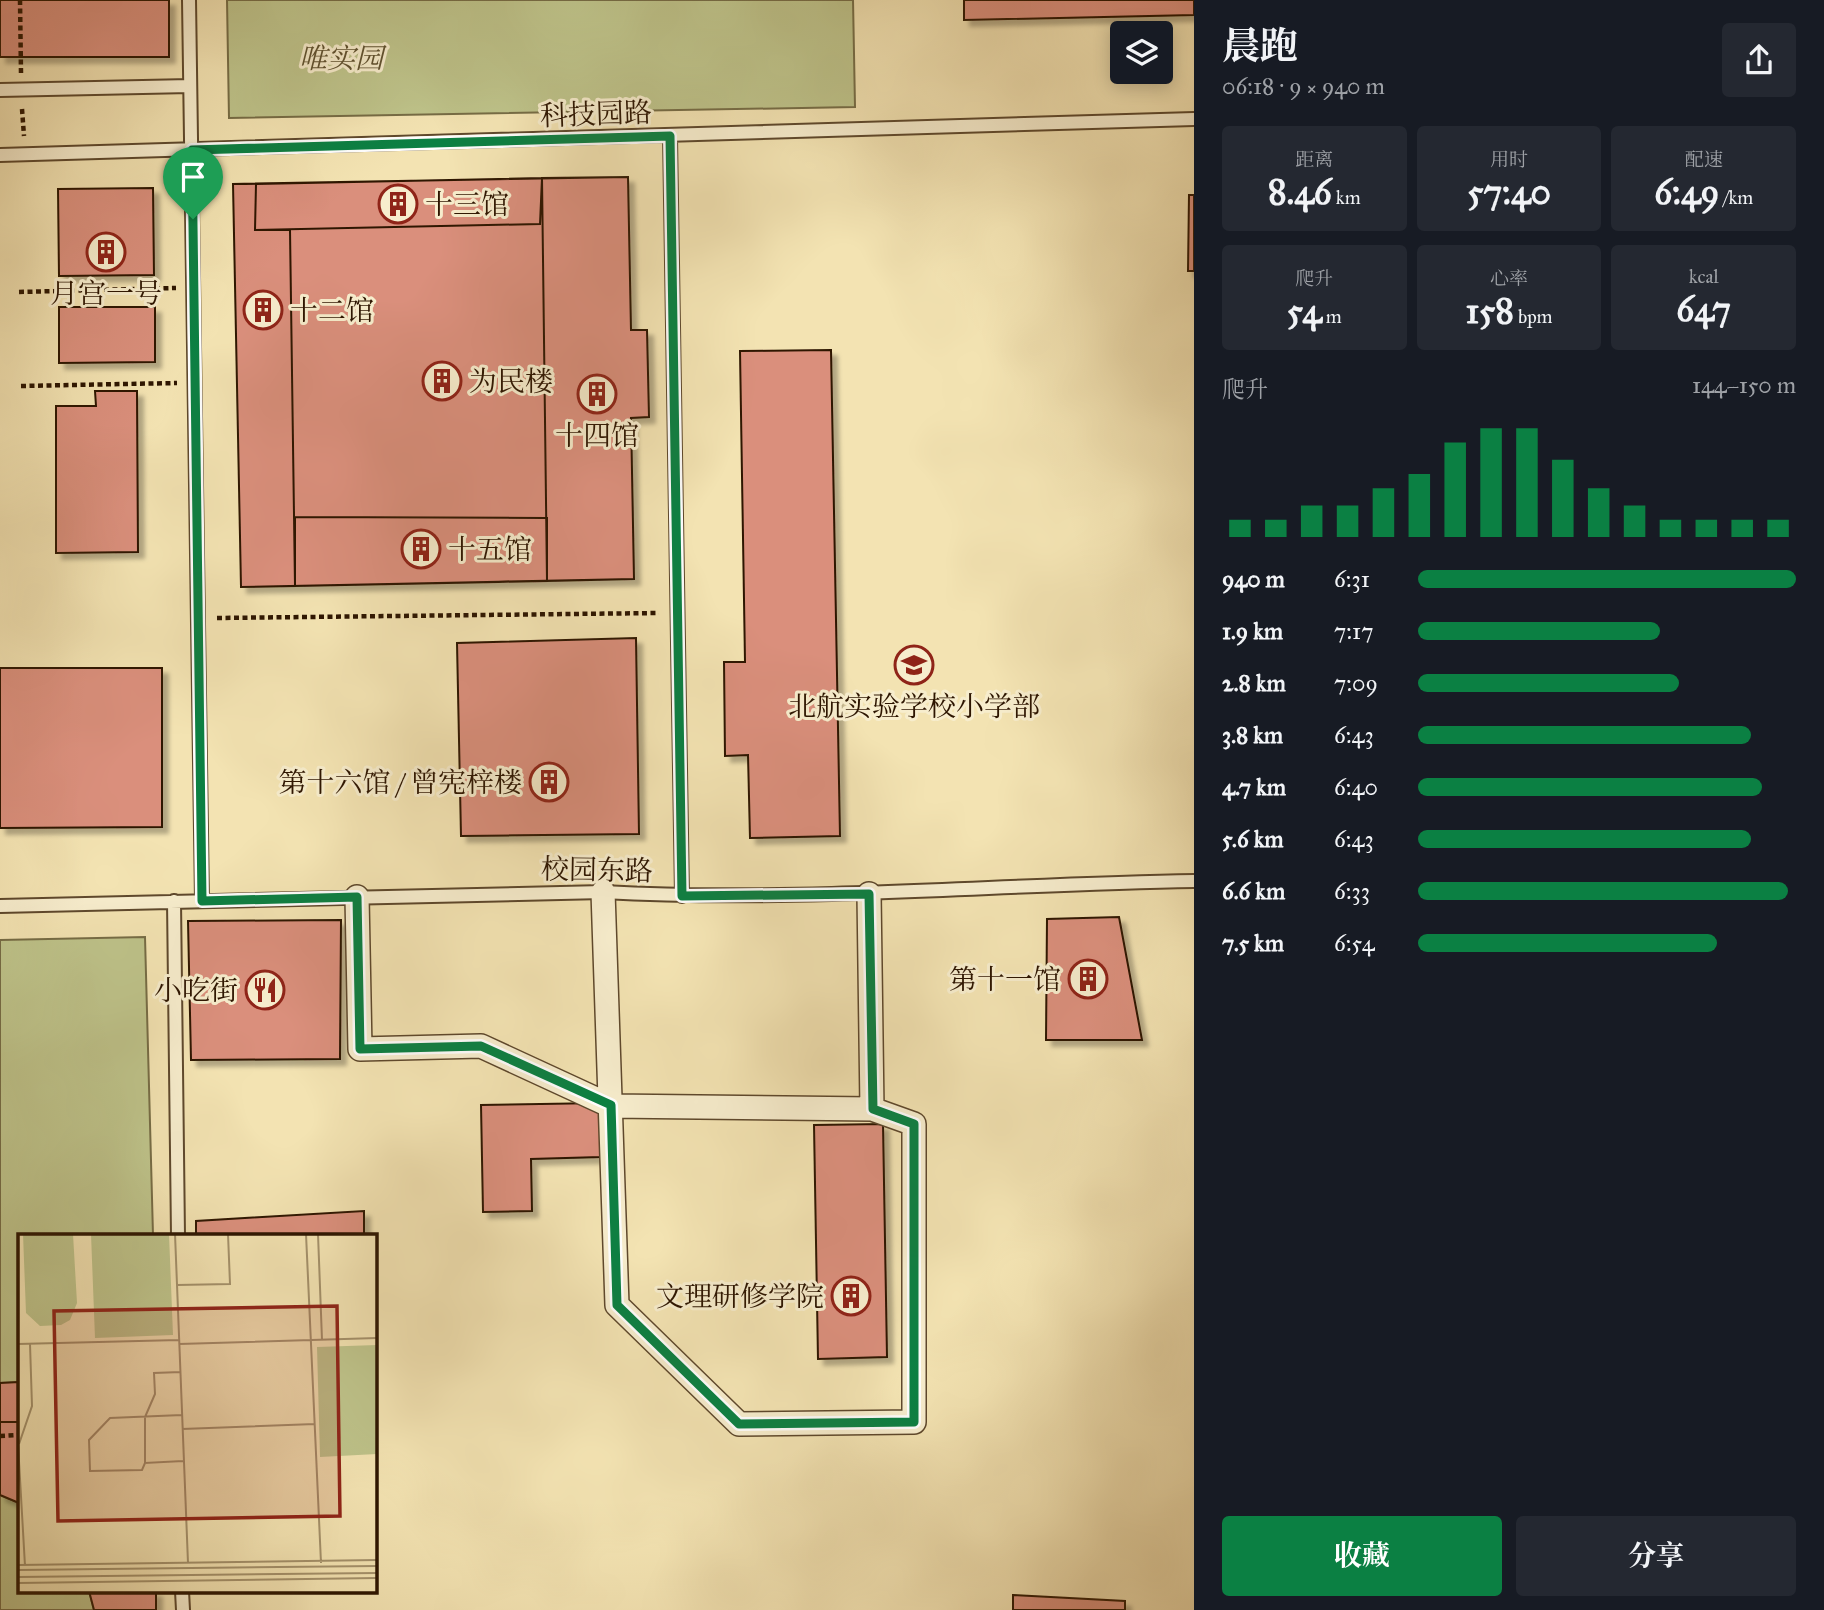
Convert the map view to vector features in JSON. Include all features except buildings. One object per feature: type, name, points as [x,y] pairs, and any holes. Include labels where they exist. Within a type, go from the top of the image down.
[{"type":"street","points":[[357,897],[360,1049],[481,1046],[611,1105],[873,1109],[914,1124],[914,1422],[739,1424],[617,1305],[611,1105],[603,892]]},
{"type":"street","points":[[869,894],[873,1109]]},
{"type":"lane","points":[[189,0],[202,901]]},
{"type":"lane","points":[[0,90],[190,86]]},
{"type":"lane","name":"科技园路","points":[[0,155],[1194,119]]},
{"type":"lane","points":[[670,136],[682,896]]},
{"type":"lane","name":"校园东路","points":[[0,906],[603,892],[682,896],[869,894],[1194,881]]},
{"type":"lane","points":[[174,901],[178,1234]]},
{"type":"lane","points":[[182,1592],[183,1610]]},
{"type":"path","points":[[20,0],[25,153]]},
{"type":"path","points":[[19,292],[194,288]]},
{"type":"path","points":[[21,386],[195,383]]},
{"type":"path","points":[[198,618],[678,613]]},
{"type":"path","points":[[0,1436],[18,1436]]},
{"type":"green space","name":"唯实园","points":[[227,0],[853,0],[855,107],[229,118]]},
{"type":"green space","points":[[145,937],[153,1234],[18,1234],[18,1382],[0,1383],[0,940]]},
{"type":"green space","points":[[0,1495],[18,1503],[18,1592],[89,1592],[94,1610],[0,1610]]},
{"type":"place","name":"十三馆","points":[[398,204]]},
{"type":"place","name":"月宫一号","points":[[106,252]]},
{"type":"place","name":"十二馆","points":[[263,310]]},
{"type":"place","name":"为民楼","points":[[442,381]]},
{"type":"place","name":"十四馆","points":[[597,394]]},
{"type":"place","name":"十五馆","points":[[421,549]]},
{"type":"place","name":"北航实验学校小学部","points":[[914,665]]},
{"type":"place","name":"第十六馆 / 曾宪梓楼","points":[[549,782]]},
{"type":"place","name":"第十一馆","points":[[1088,979]]},
{"type":"place","name":"小吃街","points":[[265,990]]},
{"type":"place","name":"文理研修学院","points":[[851,1296]]},
{"type":"route","points":[[670,136],[682,896],[869,894],[873,1109],[914,1124],[914,1422],[739,1424],[617,1305],[611,1105],[481,1046],[360,1049],[357,897],[202,901],[193,219],[192,150],[670,136]]}]
